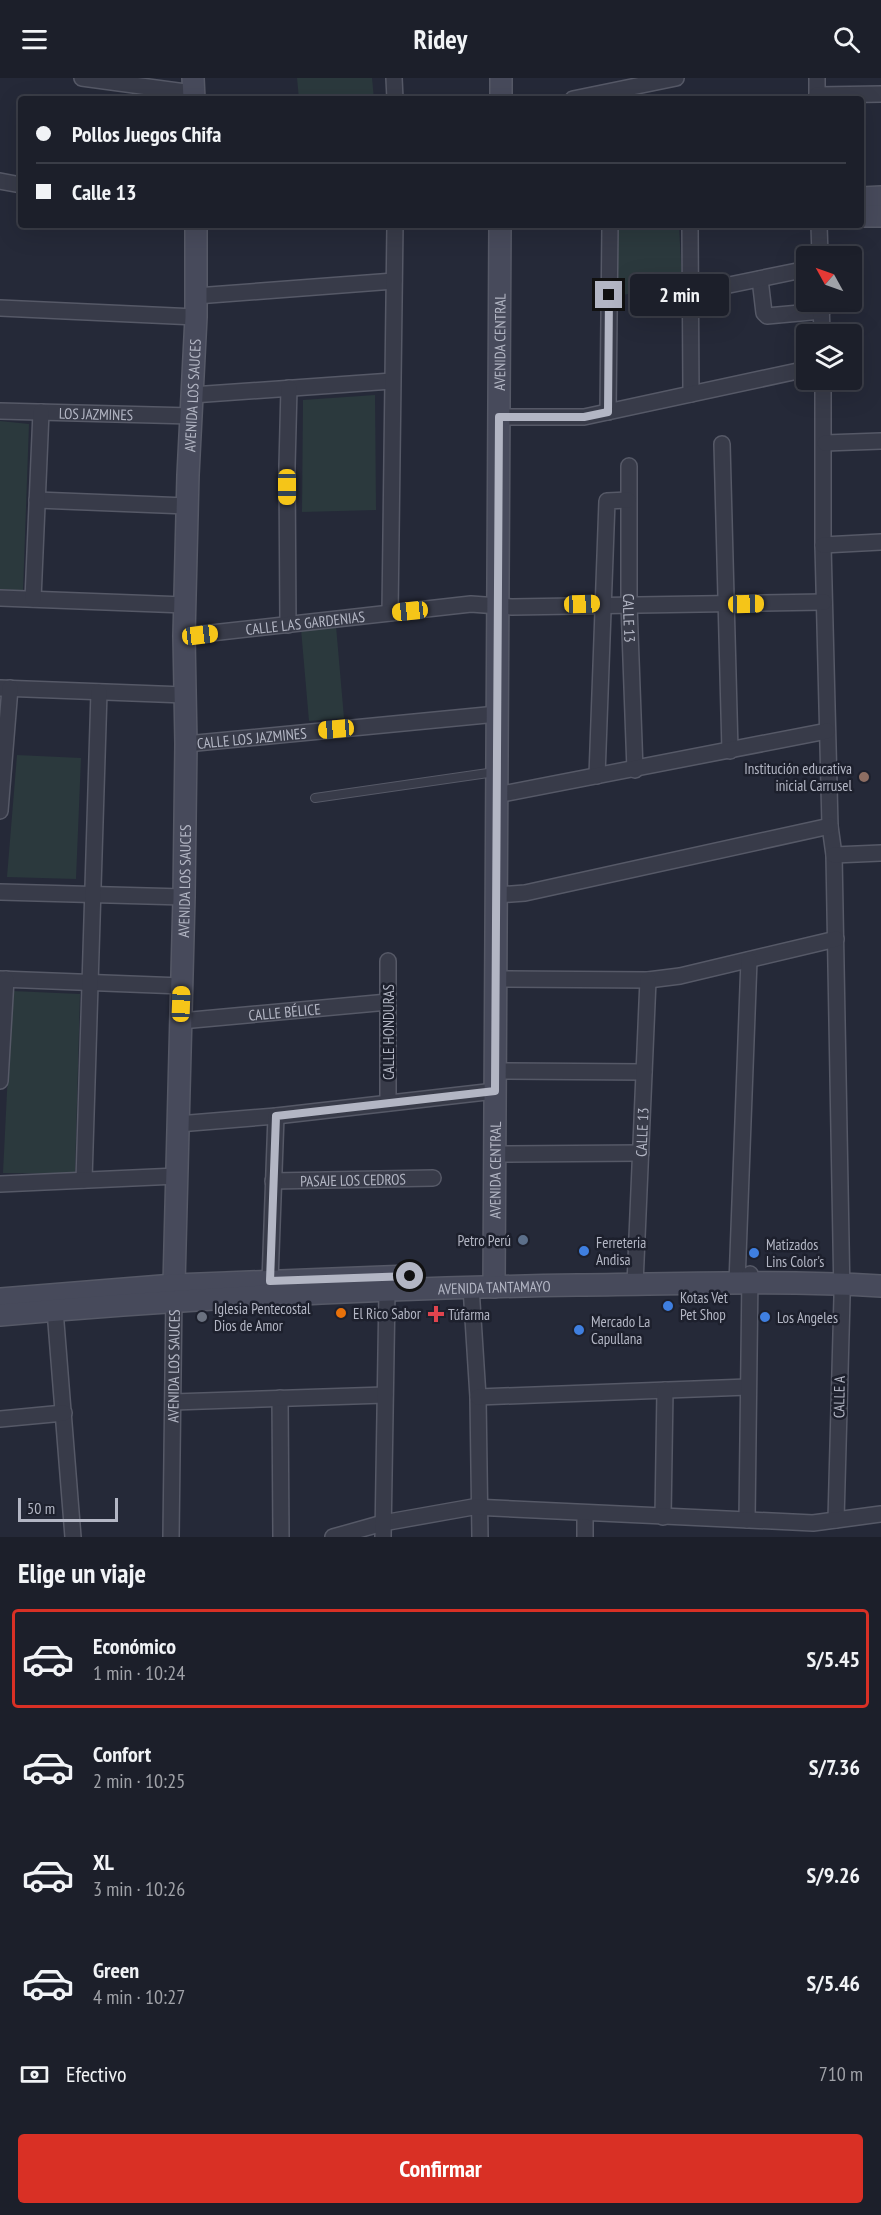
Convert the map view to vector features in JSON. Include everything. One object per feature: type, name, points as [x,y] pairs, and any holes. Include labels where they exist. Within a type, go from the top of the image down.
[{"type":"street","points":[[82,78],[193,90]]},
{"type":"street","points":[[394,78],[395,96]]},
{"type":"street","points":[[501,78],[501,96]]},
{"type":"street","points":[[588,96],[676,78]]},
{"type":"street","points":[[817,78],[817,96]]},
{"type":"street","points":[[838,96],[881,94]]},
{"type":"street","points":[[0,181],[18,184]]},
{"type":"street","points":[[864,198],[881,197]]},
{"type":"street","points":[[864,216],[881,216]]},
{"type":"street","name":"AVENIDA LOS SAUCES","points":[[171,1537],[174,1294],[184,897],[186,744],[184,636],[187,506],[196,317],[196,228]]},
{"type":"street","points":[[390,613],[395,228]]},
{"type":"street","name":"AVENIDA CENTRAL","points":[[494,1280],[500,228]]},
{"type":"street","points":[[608,412],[610,228]]},
{"type":"street","points":[[690,228],[691,394]]},
{"type":"street","points":[[819,228],[820,246]]},
{"type":"street","points":[[690,293],[796,271]]},
{"type":"street","points":[[760,279],[764,314],[767,316],[796,311]]},
{"type":"street","points":[[196,296],[394,280]]},
{"type":"street","points":[[0,308],[196,317]]},
{"type":"street","points":[[499,417],[584,417],[796,371]]},
{"type":"street","name":"LOS JAZMINES","points":[[0,411],[41,412],[192,406],[289,388],[392,381]]},
{"type":"street","points":[[288,625],[286,466],[289,388]]},
{"type":"street","name":"CALLE A","points":[[823,390],[824,602],[830,826],[834,855],[841,1279],[836,1520]]},
{"type":"street","points":[[33,599],[41,412]]},
{"type":"street","points":[[825,443],[881,441]]},
{"type":"street","points":[[722,444],[730,751]]},
{"type":"street","name":"CALLE 13","points":[[629,466],[629,603],[635,770]]},
{"type":"street","points":[[37,500],[187,506]]},
{"type":"street","name":"CALLE 13","points":[[597,776],[607,501],[628,500]]},
{"type":"street","points":[[823,545],[881,542]]},
{"type":"street","points":[[0,598],[185,605]]},
{"type":"street","name":"CALLE LAS GARDENIAS","points":[[184,636],[471,604],[824,602]]},
{"type":"street","points":[[0,810],[5,688],[185,695]]},
{"type":"street","points":[[84,1180],[99,692]]},
{"type":"street","name":"CALLE LOS JAZMINES","points":[[186,744],[497,714]]},
{"type":"street","points":[[497,795],[827,731]]},
{"type":"street","points":[[496,895],[525,893],[830,826]]},
{"type":"street","points":[[834,855],[881,853]]},
{"type":"street","points":[[0,892],[184,897]]},
{"type":"street","points":[[496,979],[648,980],[749,960],[836,939]]},
{"type":"street","points":[[747,1520],[748,1387],[744,1278],[749,960]]},
{"type":"street","name":"CALLE HONDURAS","points":[[388,961],[388,1103]]},
{"type":"street","points":[[0,1081],[3,979],[182,986]]},
{"type":"street","name":"CALLE 13","points":[[635,1279],[648,980]]},
{"type":"street","name":"CALLE BÉLICE","points":[[181,1021],[388,1002]]},
{"type":"street","points":[[178,1124],[388,1103],[495,1081],[644,1072]]},
{"type":"street","points":[[270,1281],[276,1116]]},
{"type":"street","points":[[495,1154],[641,1153]]},
{"type":"street","points":[[0,1184],[177,1176]]},
{"type":"street","name":"PASAJE LOS CEDROS","points":[[273,1181],[433,1178]]},
{"type":"street","name":"AVENIDA TANTAMAYO","points":[[0,1316],[270,1281],[841,1279],[881,1276]]},
{"type":"street","name":"AVENIDA TANTAMAYO","points":[[841,1279],[881,1287]]},
{"type":"street","name":"AVENIDA TANTAMAYO","points":[[0,1299],[387,1291],[471,1287],[494,1280]]},
{"type":"street","points":[[471,1287],[477,1397],[480,1537]]},
{"type":"street","points":[[383,1530],[387,1291]]},
{"type":"street","points":[[55,1310],[73,1537]]},
{"type":"street","points":[[477,1397],[748,1387]]},
{"type":"street","points":[[663,1517],[665,1390]]},
{"type":"street","points":[[172,1402],[385,1395]]},
{"type":"street","points":[[280,1398],[281,1537]]},
{"type":"street","points":[[0,1419],[64,1413]]},
{"type":"street","points":[[333,1537],[383,1530],[479,1507],[747,1520],[812,1530],[836,1520],[881,1514]]},
{"type":"street","points":[[585,1513],[585,1537]]},
{"type":"lane","points":[[315,798],[497,772]]},
{"type":"shaded area","points":[[297,78],[372,78],[374,96],[299,96]]},
{"type":"shaded area","points":[[679,228],[682,283],[613,297],[615,229]]},
{"type":"shaded area","points":[[375,395],[376,510],[302,512],[303,400]]},
{"type":"shaded area","points":[[0,421],[29,424],[23,591],[0,589]]},
{"type":"shaded area","points":[[336,626],[344,718],[309,721],[301,629]]},
{"type":"shaded area","points":[[17,755],[81,758],[76,879],[7,877]]},
{"type":"shaded area","points":[[12,991],[80,994],[75,1174],[3,1173]]},
{"type":"place","name":"Institución educativa inicial Carrusel","points":[[864,777]]},
{"type":"place","name":"Petro Perú","points":[[523,1240]]},
{"type":"place","name":"Ferreteria Andisa","points":[[584,1251]]},
{"type":"place","name":"Matizados Lins Color's","points":[[754,1253]]},
{"type":"place","name":"Kotas Vet Pet Shop","points":[[668,1306]]},
{"type":"place","name":"El Rico Sabor","points":[[341,1313]]},
{"type":"place","name":"Túfarma","points":[[436,1314]]},
{"type":"place","name":"Iglesia Pentecostal Dios de Amor","points":[[202,1317]]},
{"type":"place","name":"Los Angeles","points":[[765,1317]]},
{"type":"place","name":"Mercado La Capullana","points":[[579,1330]]},
{"type":"route","points":[[410,1276],[270,1281],[276,1116],[495,1091],[499,417],[584,417],[608,412],[609,295]]}]
